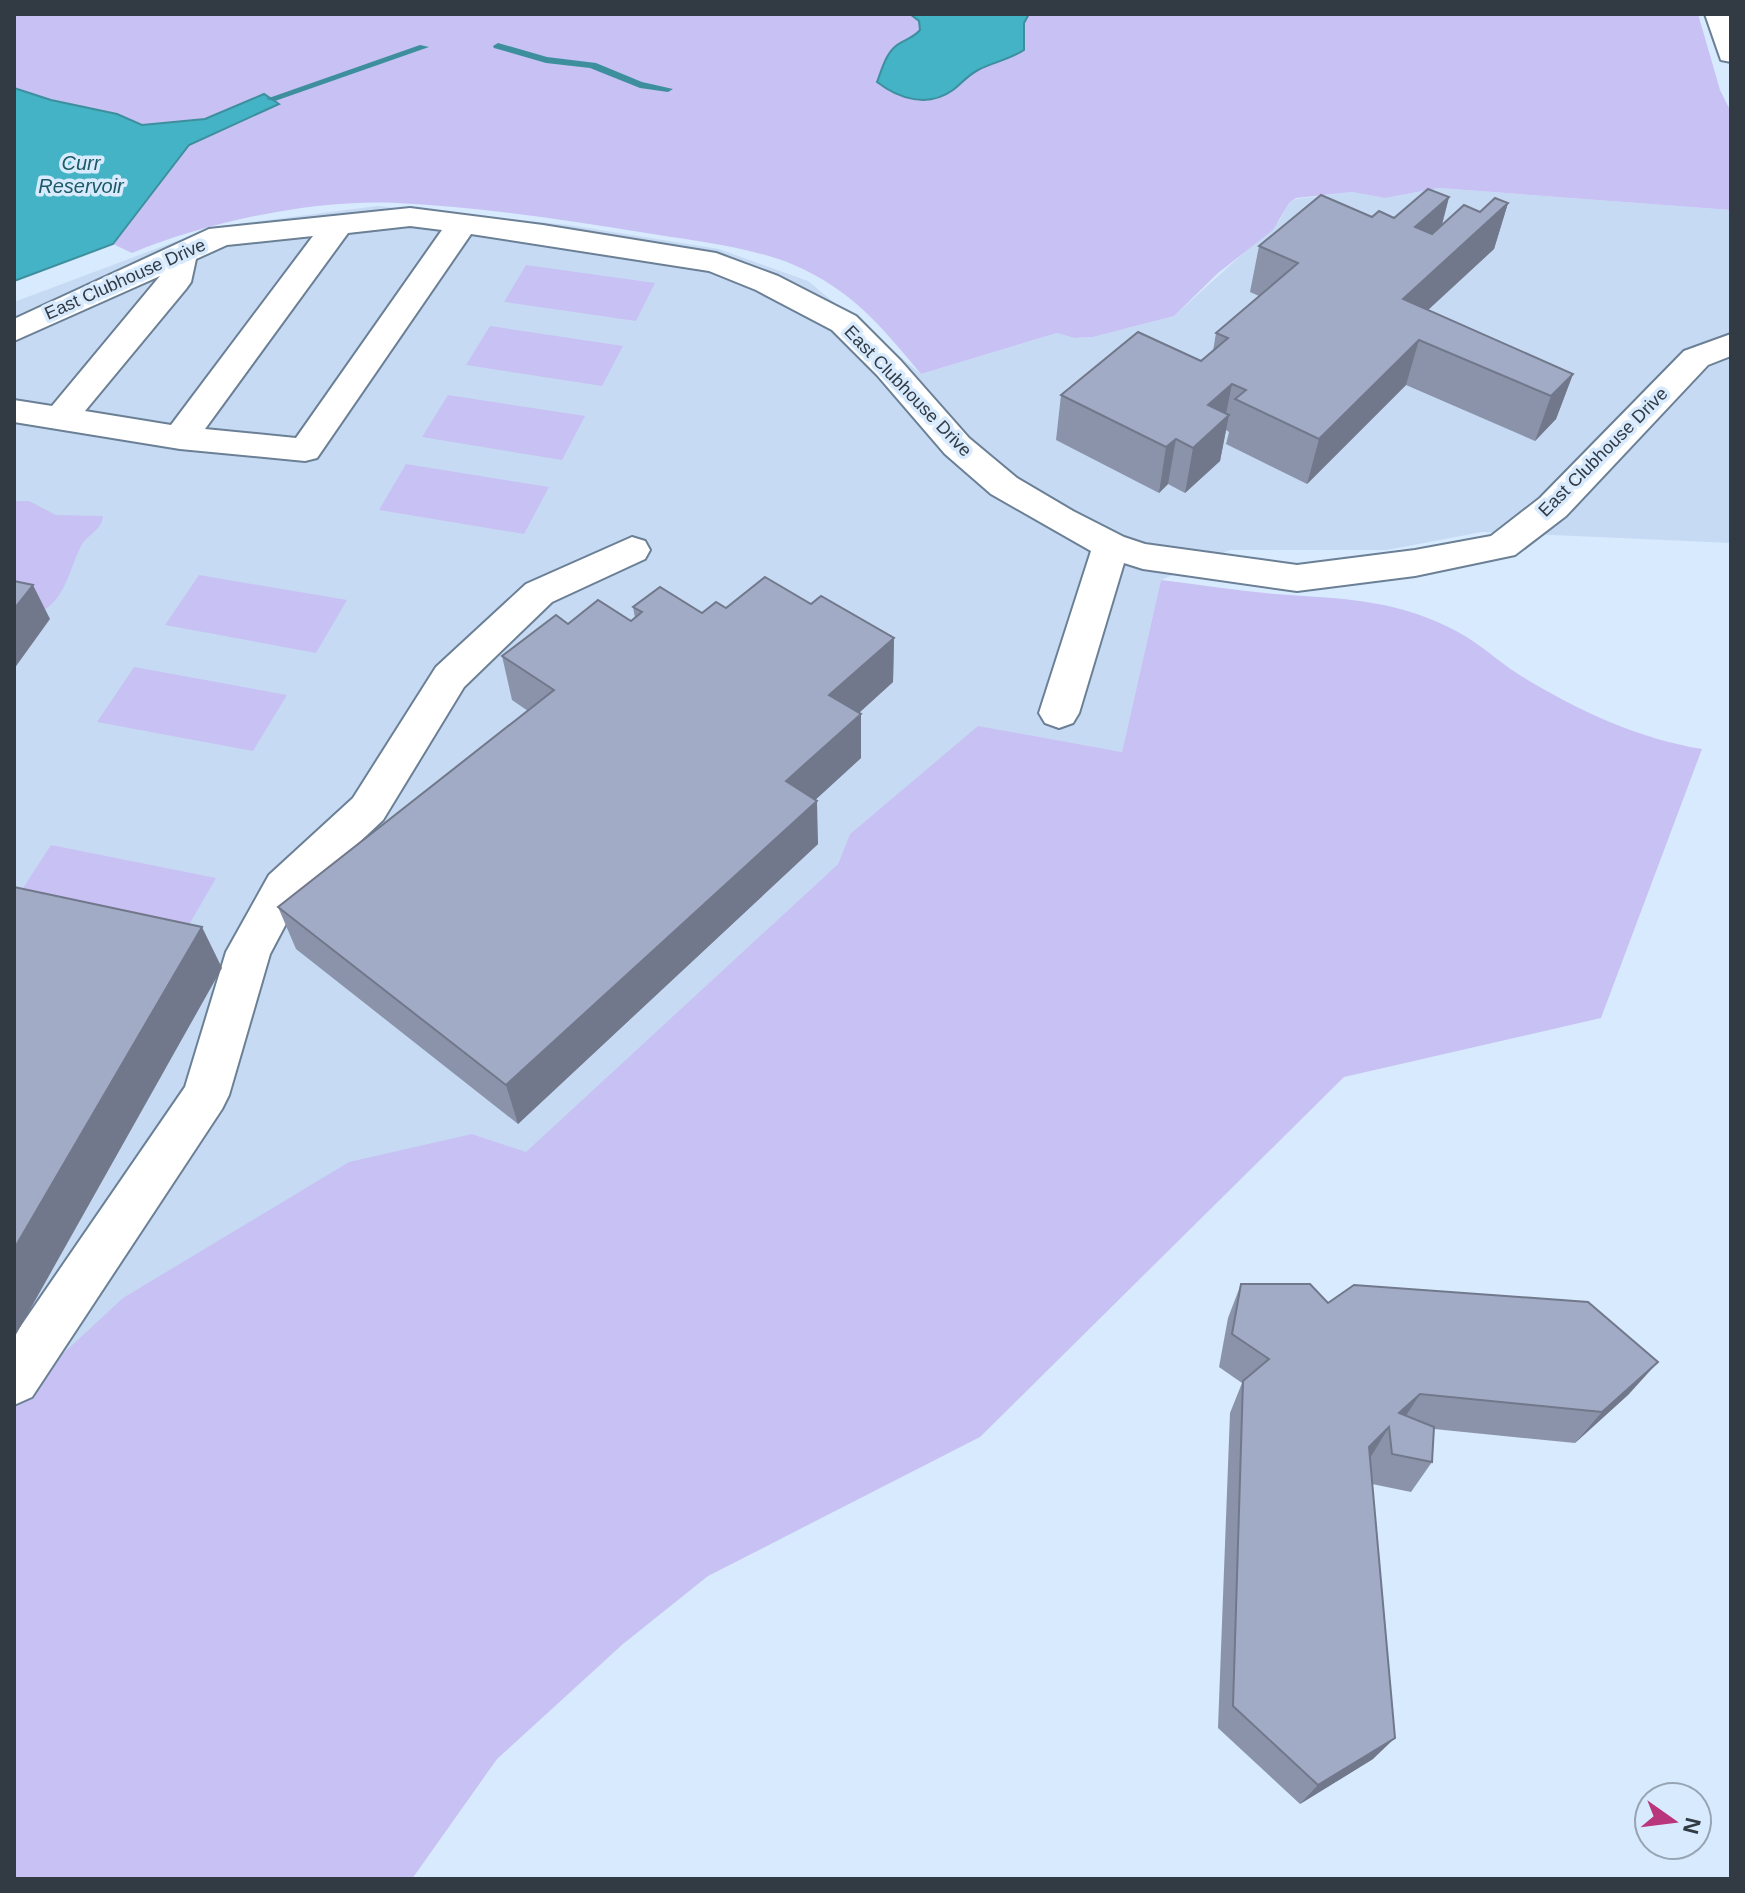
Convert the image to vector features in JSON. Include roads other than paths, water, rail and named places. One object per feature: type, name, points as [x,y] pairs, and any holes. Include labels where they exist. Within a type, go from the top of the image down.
[{"type":"street","points":[[1719,14],[1731,54]]},
{"type":"street","name":"East Clubhouse Drive","points":[[14,331],[220,236],[410,217],[716,263],[767,283],[844,323],[889,368],[957,446],[1004,486],[1111,546],[1143,556],[1297,578],[1415,563],[1502,546],[1553,507],[1696,358],[1731,344]]},
{"type":"street","points":[[180,438],[338,224]]},
{"type":"street","points":[[14,411],[180,438],[305,450],[462,224]]},
{"type":"street","points":[[60,419],[175,282],[181,253]]},
{"type":"street","points":[[1059,713],[1111,546]]},
{"type":"street","points":[[14,1380],[206,1095],[248,952],[284,887],[368,809],[450,677],[539,593],[632,550]]},
{"type":"water","points":[[910,14],[1029,14],[1024,23],[1024,50],[978,70],[943,96],[924,100],[904,97],[877,82],[893,48],[920,30],[919,21]]},
{"type":"water","name":"Curr Reservoir","points":[[14,88],[51,100],[117,114],[142,125],[205,119],[264,94],[279,104],[189,145],[113,244],[14,281]]},
{"type":"waterway","points":[[498,46],[546,60],[592,65],[640,85],[668,89]]},
{"type":"waterway","points":[[271,99],[424,47]]}]
